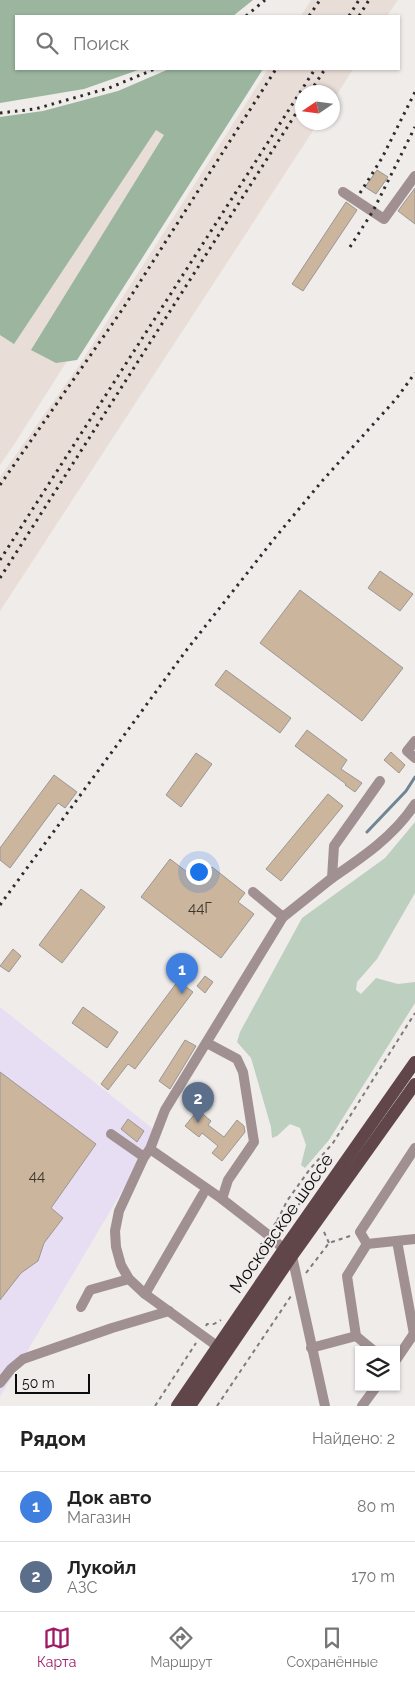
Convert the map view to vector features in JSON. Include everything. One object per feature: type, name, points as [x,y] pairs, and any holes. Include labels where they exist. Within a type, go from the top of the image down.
[{"type":"main road","name":"Московское шоссе","points":[[190,1406],[288,1252],[415,1062]]},
{"type":"main road","name":"Московское шоссе","points":[[177,1406],[218,1346],[415,1084]]},
{"type":"street","points":[[343,192],[384,219],[415,176]]},
{"type":"street","points":[[415,741],[407,751],[415,758]]},
{"type":"street","points":[[332,878],[334,846],[380,781]]},
{"type":"street","points":[[218,1346],[145,1294],[129,1279],[121,1265],[116,1247],[115,1231],[119,1211],[165,1110],[283,917],[391,834],[415,804]]},
{"type":"street","points":[[253,892],[283,917]]},
{"type":"street","points":[[207,1043],[237,1060],[243,1072],[254,1142],[228,1180],[222,1200]]},
{"type":"street","points":[[110,1134],[147,1153],[222,1200],[288,1252],[325,1406]]},
{"type":"street","points":[[367,1244],[360,1232],[415,1148]]},
{"type":"street","points":[[145,1294],[203,1194]]},
{"type":"street","points":[[367,1244],[415,1239]]},
{"type":"street","points":[[397,1241],[414,1333],[400,1354]]},
{"type":"street","points":[[367,1244],[347,1276],[356,1336],[368,1346]]},
{"type":"street","points":[[81,1307],[90,1290],[129,1279]]},
{"type":"street","points":[[0,1383],[11,1369],[23,1359],[168,1311]]},
{"type":"street","points":[[311,1348],[356,1336]]},
{"type":"street","points":[[362,1406],[373,1391]]},
{"type":"path","points":[[256,1268],[263,1252],[261,1243],[310,1168],[333,1143],[415,1013]]},
{"type":"path","points":[[277,1221],[295,1210]]},
{"type":"path","points":[[322,1227],[329,1243]]},
{"type":"path","points":[[217,1406],[297,1286],[329,1243],[360,1232]]},
{"type":"path","points":[[154,1406],[208,1324],[214,1324],[222,1320]]},
{"type":"shaded area","points":[[311,0],[398,0],[388,15],[302,15]]},
{"type":"shaded area","points":[[267,70],[352,70],[340,90],[340,85],[295,85],[295,130],[313,130],[0,611],[0,477],[80,364]]},
{"type":"shaded area","points":[[240,88],[15,443],[0,465],[0,131]]},
{"type":"shaded area","points":[[0,1007],[157,1132],[0,1397]]},
{"type":"green space","points":[[0,0],[253,0],[234,15],[15,15],[15,70],[138,70],[84,89],[0,103]]},
{"type":"green space","points":[[167,70],[262,70],[77,360],[56,363],[31,350],[164,135],[156,130],[14,344],[0,335],[0,117],[43,111],[118,91]]},
{"type":"green space","points":[[415,822],[415,893],[377,959],[357,982],[356,990],[361,994],[376,978],[398,984],[415,982],[415,1003],[329,1140],[305,1168],[301,1165],[306,1145],[300,1128],[290,1124],[272,1138],[271,1127],[251,1058],[237,1042],[240,1032],[302,918],[385,858]]},
{"type":"building","points":[[377,170],[388,177],[376,194],[365,187]]},
{"type":"building","points":[[415,188],[415,224],[398,211]]},
{"type":"building","points":[[346,202],[357,210],[303,291],[292,284]]},
{"type":"building","points":[[380,571],[413,594],[400,611],[368,588]]},
{"type":"building","points":[[300,590],[403,668],[362,721],[260,643]]},
{"type":"building","points":[[226,670],[291,718],[280,733],[215,685]]},
{"type":"building","points":[[307,730],[347,760],[341,769],[362,783],[355,792],[295,746]]},
{"type":"building","points":[[391,752],[405,765],[399,773],[384,760]]},
{"type":"building","points":[[196,753],[212,764],[181,807],[166,795]]},
{"type":"building","points":[[54,775],[77,792],[65,808],[58,803],[10,868],[0,860],[0,848]]},
{"type":"building","points":[[328,794],[343,806],[281,881],[266,869]]},
{"type":"building","points":[[170,859],[200,882],[212,867],[245,893],[238,902],[254,914],[221,958],[141,897]]},
{"type":"building","points":[[81,889],[105,907],[62,963],[39,945]]},
{"type":"building","points":[[13,949],[21,956],[9,972],[0,966]]},
{"type":"building","points":[[205,976],[213,982],[205,993],[197,986]]},
{"type":"building","points":[[178,981],[193,992],[135,1069],[128,1064],[108,1090],[101,1084]]},
{"type":"building","points":[[83,1007],[118,1032],[107,1048],[72,1023]]},
{"type":"building","points":[[185,1040],[196,1046],[170,1089],[159,1081]]},
{"type":"building","points":[[0,1072],[96,1144],[51,1208],[63,1218],[44,1243],[38,1261],[21,1273],[0,1300]]},
{"type":"building","points":[[198,1110],[211,1121],[208,1125],[224,1137],[237,1120],[244,1126],[245,1132],[222,1161],[212,1153],[218,1146],[202,1133],[199,1137],[185,1126]]},
{"type":"building","points":[[128,1119],[144,1131],[137,1142],[121,1129]]},
{"type":"waterway","points":[[367,832],[406,791],[415,777]]},
{"type":"railway","points":[[247,15],[265,0]]},
{"type":"railway","points":[[310,15],[320,0]]},
{"type":"railway","points":[[350,15],[359,0]]},
{"type":"railway","points":[[360,15],[369,0]]},
{"type":"railway","points":[[0,113],[35,109],[109,88],[153,70]]},
{"type":"railway","points":[[0,485],[122,310],[275,70]]},
{"type":"railway","points":[[0,560],[314,70]]},
{"type":"railway","points":[[315,85],[324,70]]},
{"type":"railway","points":[[360,193],[382,158],[415,92]]},
{"type":"railway","points":[[0,578],[295,115]]},
{"type":"railway","points":[[350,247],[373,211],[415,127]]},
{"type":"railway","points":[[0,905],[185,652],[274,539],[323,480],[396,399],[415,373]]},
{"type":"place","name":"Док авто","points":[[182,994]]},
{"type":"place","name":"Лукойл","points":[[198,1123]]}]
